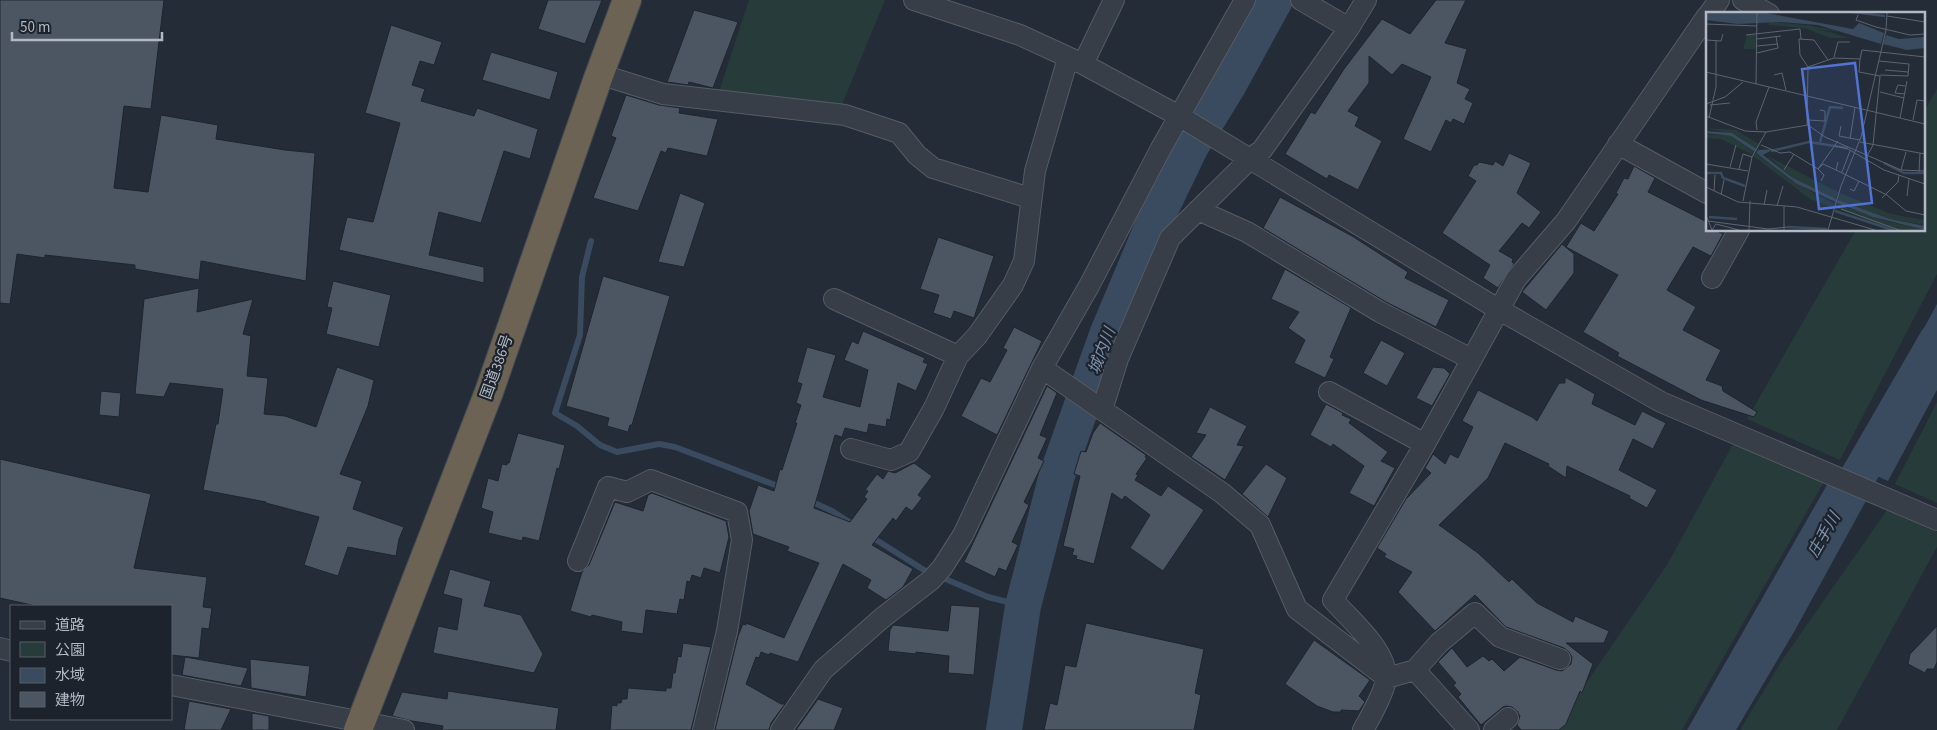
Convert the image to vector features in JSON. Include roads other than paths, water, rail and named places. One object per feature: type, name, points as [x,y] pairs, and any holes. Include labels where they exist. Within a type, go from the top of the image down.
[{"type":"highway","name":"国道386号","points":[[359,726],[489,392],[599,74],[627,0]]},
{"type":"street","points":[[914,0],[1020,35],[1076,61],[1179,116],[1498,309],[1662,402],[1937,520]]},
{"type":"street","points":[[850,449],[890,460],[909,452],[934,408],[958,356],[978,336],[1013,286],[1024,261],[1030,198],[1035,170],[1076,61],[1114,0]]},
{"type":"street","points":[[781,730],[823,670],[882,618],[937,574],[964,535],[1042,368],[1089,286],[1160,150],[1245,0]]},
{"type":"street","points":[[1302,0],[1349,28]]},
{"type":"street","points":[[1100,408],[1118,358],[1170,238],[1251,158],[1262,150],[1349,28],[1366,0]]},
{"type":"street","points":[[1710,12],[1719,0]]},
{"type":"street","points":[[1743,0],[1765,12]]},
{"type":"street","points":[[1363,730],[1374,712],[1386,678],[1380,653],[1333,600],[1425,444],[1516,279],[1566,221],[1706,18]]},
{"type":"street","points":[[599,74],[663,94],[845,115],[899,133],[916,155],[933,168],[1030,198]]},
{"type":"street","points":[[1618,144],[1706,192]]},
{"type":"street","points":[[1198,210],[1248,232],[1380,312],[1472,359]]},
{"type":"street","points":[[1712,278],[1738,231]]},
{"type":"street","points":[[834,299],[958,356]]},
{"type":"street","points":[[1042,368],[1222,492],[1260,525],[1297,609],[1386,678]]},
{"type":"street","points":[[1330,392],[1425,444]]},
{"type":"street","points":[[578,561],[608,487],[628,492],[651,480],[737,512],[742,540],[727,631],[703,730]]},
{"type":"street","points":[[1386,678],[1414,670],[1439,644],[1475,613],[1500,636],[1560,659]]},
{"type":"street","points":[[1414,670],[1469,730]]},
{"type":"street","points":[[172,685],[359,726],[404,730]]},
{"type":"water","points":[[1937,304],[1937,390],[1888,481],[1850,464]]},
{"type":"water","points":[[1828,483],[1867,499],[1794,632],[1736,730],[1687,730]]},
{"type":"waterway","name":"城内川","points":[[1004,730],[1023,606],[1057,475],[1107,335],[1154,223],[1191,146],[1229,84],[1275,0]]},
{"type":"waterway","points":[[591,241],[582,277],[580,335],[555,413],[577,426],[600,445],[617,452],[659,444],[675,447],[783,488]]},
{"type":"waterway","name":"庄手川","points":[[1834,518],[1937,340]]},
{"type":"waterway","points":[[808,500],[832,511],[854,525]]},
{"type":"waterway","points":[[870,536],[924,570],[988,597],[1023,606]]}]
